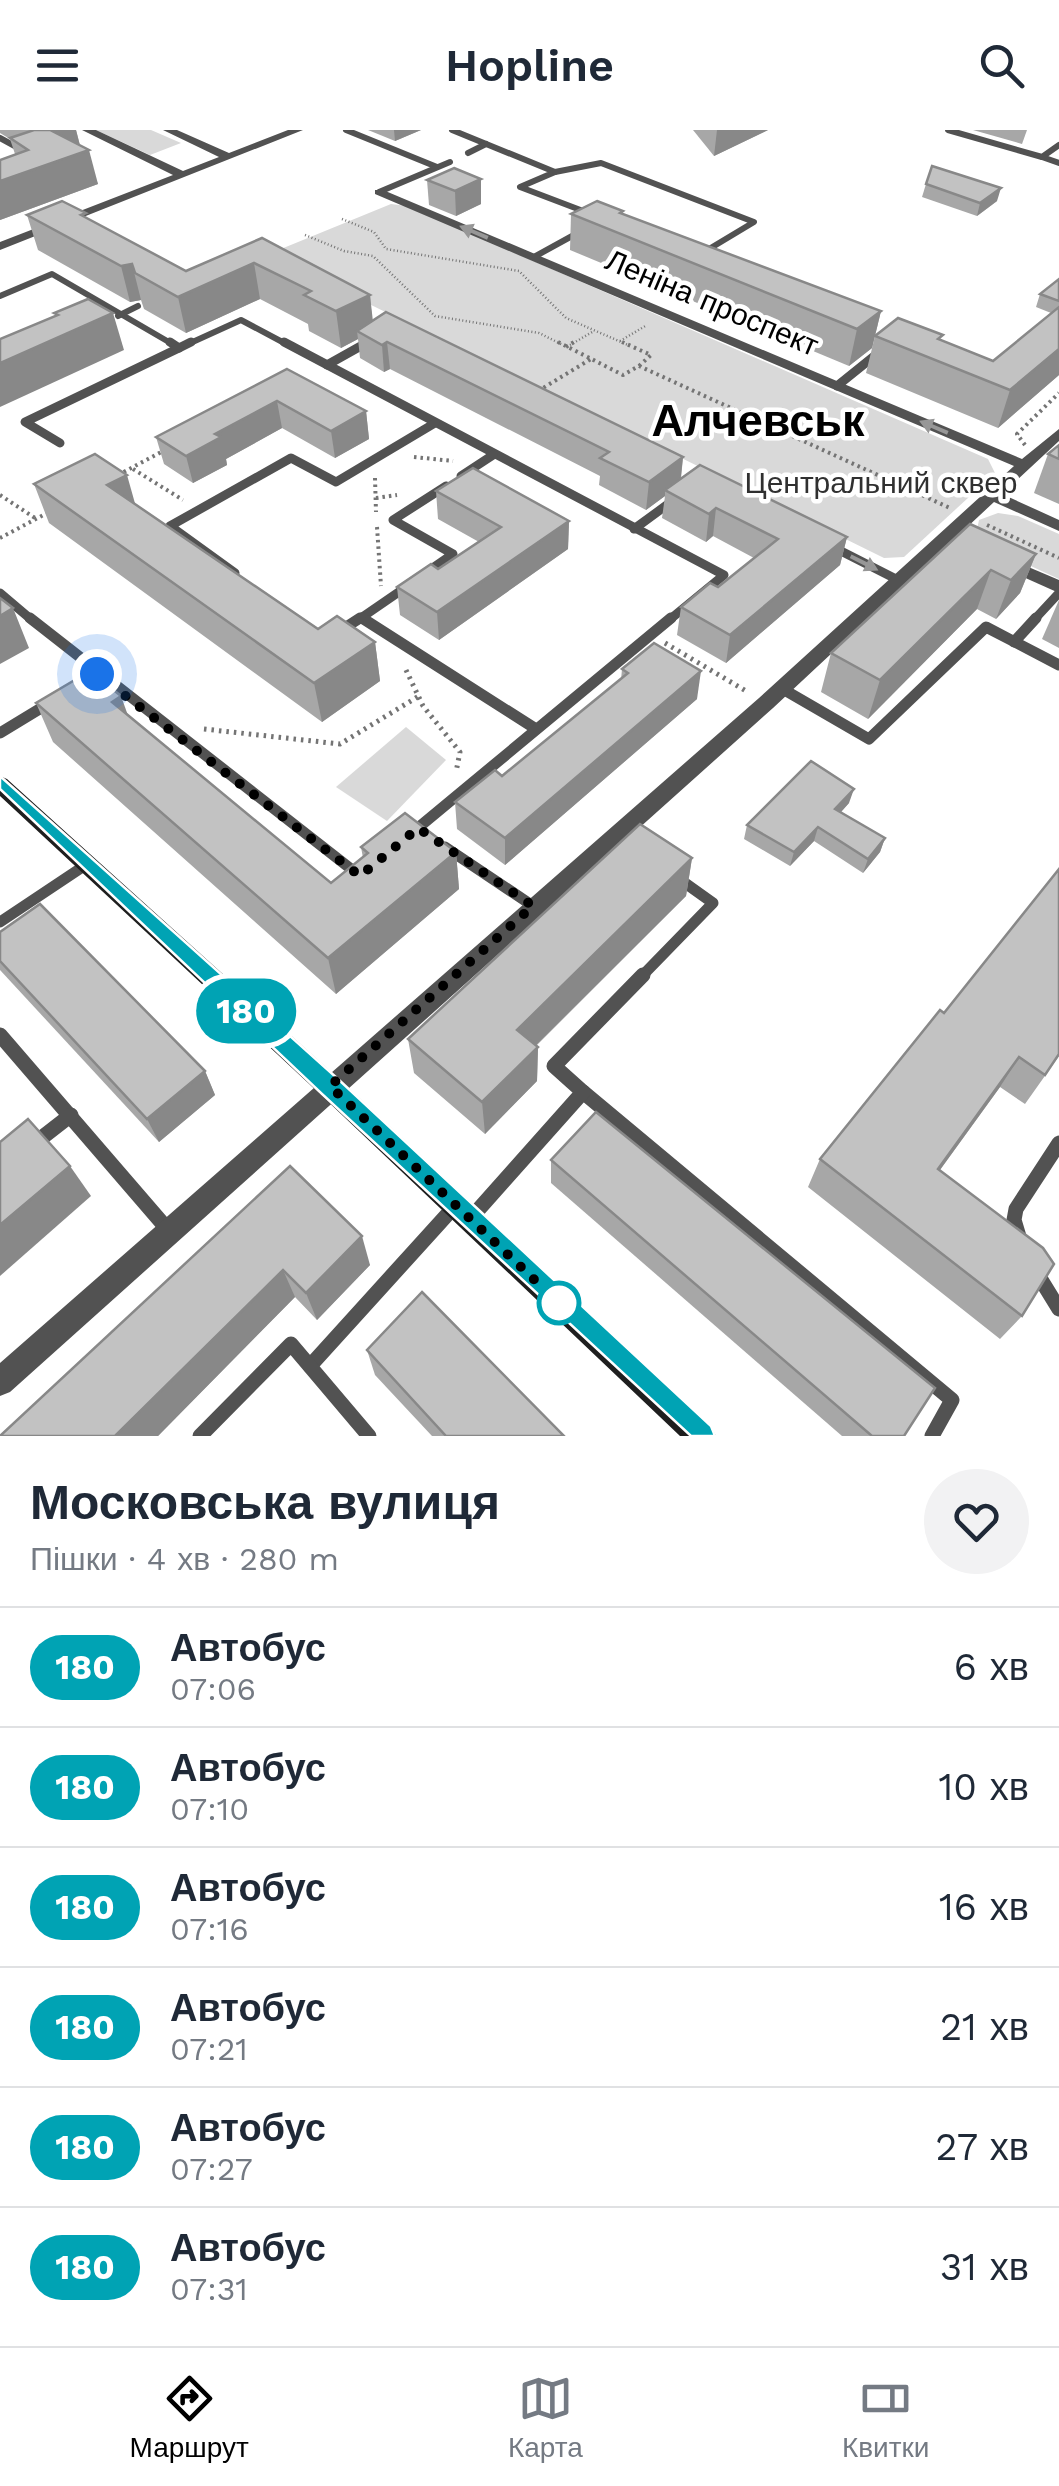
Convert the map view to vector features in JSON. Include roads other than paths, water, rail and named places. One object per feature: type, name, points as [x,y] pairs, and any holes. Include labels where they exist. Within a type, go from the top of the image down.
[{"type":"street","points":[[88,130],[182,175]]},
{"type":"street","points":[[168,130],[229,157]]},
{"type":"street","points":[[0,246],[298,130]]},
{"type":"street","name":"Леніна проспект","points":[[379,192],[1021,460]]},
{"type":"street","points":[[0,1382],[533,906],[625,840],[896,579],[955,538],[968,516],[992,496],[1021,460],[1059,433]]},
{"type":"street","points":[[992,496],[1059,526]]},
{"type":"street","points":[[995,557],[1059,590]]},
{"type":"street","points":[[0,784],[330,1086],[701,1436]]},
{"type":"lane","points":[[346,130],[437,167]]},
{"type":"lane","points":[[452,130],[555,172]]},
{"type":"lane","points":[[948,130],[1059,163]]},
{"type":"lane","points":[[0,138],[35,156]]},
{"type":"lane","points":[[468,153],[486,144]]},
{"type":"lane","points":[[1042,157],[1059,145]]},
{"type":"lane","points":[[379,192],[450,162]]},
{"type":"lane","points":[[534,257],[604,218],[520,187],[555,172],[601,163],[754,222],[696,256],[714,264]]},
{"type":"lane","points":[[64,221],[80,230]]},
{"type":"lane","points":[[0,296],[52,274],[179,348]]},
{"type":"lane","points":[[104,322],[138,306]]},
{"type":"lane","points":[[60,443],[25,422],[241,320],[724,575],[404,840]]},
{"type":"lane","points":[[328,365],[379,337]]},
{"type":"lane","points":[[836,386],[884,349]]},
{"type":"lane","points":[[249,582],[170,526],[291,458],[336,482],[435,423]]},
{"type":"lane","points":[[328,639],[453,554],[394,520],[493,455]]},
{"type":"lane","points":[[634,529],[687,490]]},
{"type":"lane","points":[[828,544],[896,579]]},
{"type":"lane","points":[[1014,642],[1059,590]]},
{"type":"lane","points":[[0,593],[97,674],[360,876],[374,864]]},
{"type":"lane","points":[[361,618],[536,729]]},
{"type":"lane","points":[[774,696],[869,740],[986,627],[1059,665]]},
{"type":"lane","points":[[81,684],[97,674]]},
{"type":"lane","points":[[0,733],[65,694]]},
{"type":"lane","points":[[418,828],[533,906]]},
{"type":"lane","points":[[0,922],[87,864]]},
{"type":"lane","points":[[665,868],[713,902],[554,1066],[952,1400],[932,1436]]},
{"type":"lane","points":[[0,1035],[168,1231]]},
{"type":"lane","points":[[310,1366],[583,1092]]},
{"type":"lane","points":[[28,1149],[71,1115]]},
{"type":"lane","points":[[1059,1143],[1016,1209],[1014,1220],[1030,1261],[1059,1308]]},
{"type":"lane","points":[[200,1436],[291,1344],[369,1436]]},
{"type":"district","name":"Алчевськ","points":[[758,420]]},
{"type":"park label","name":"Центральний сквер","points":[[881,483]]}]
